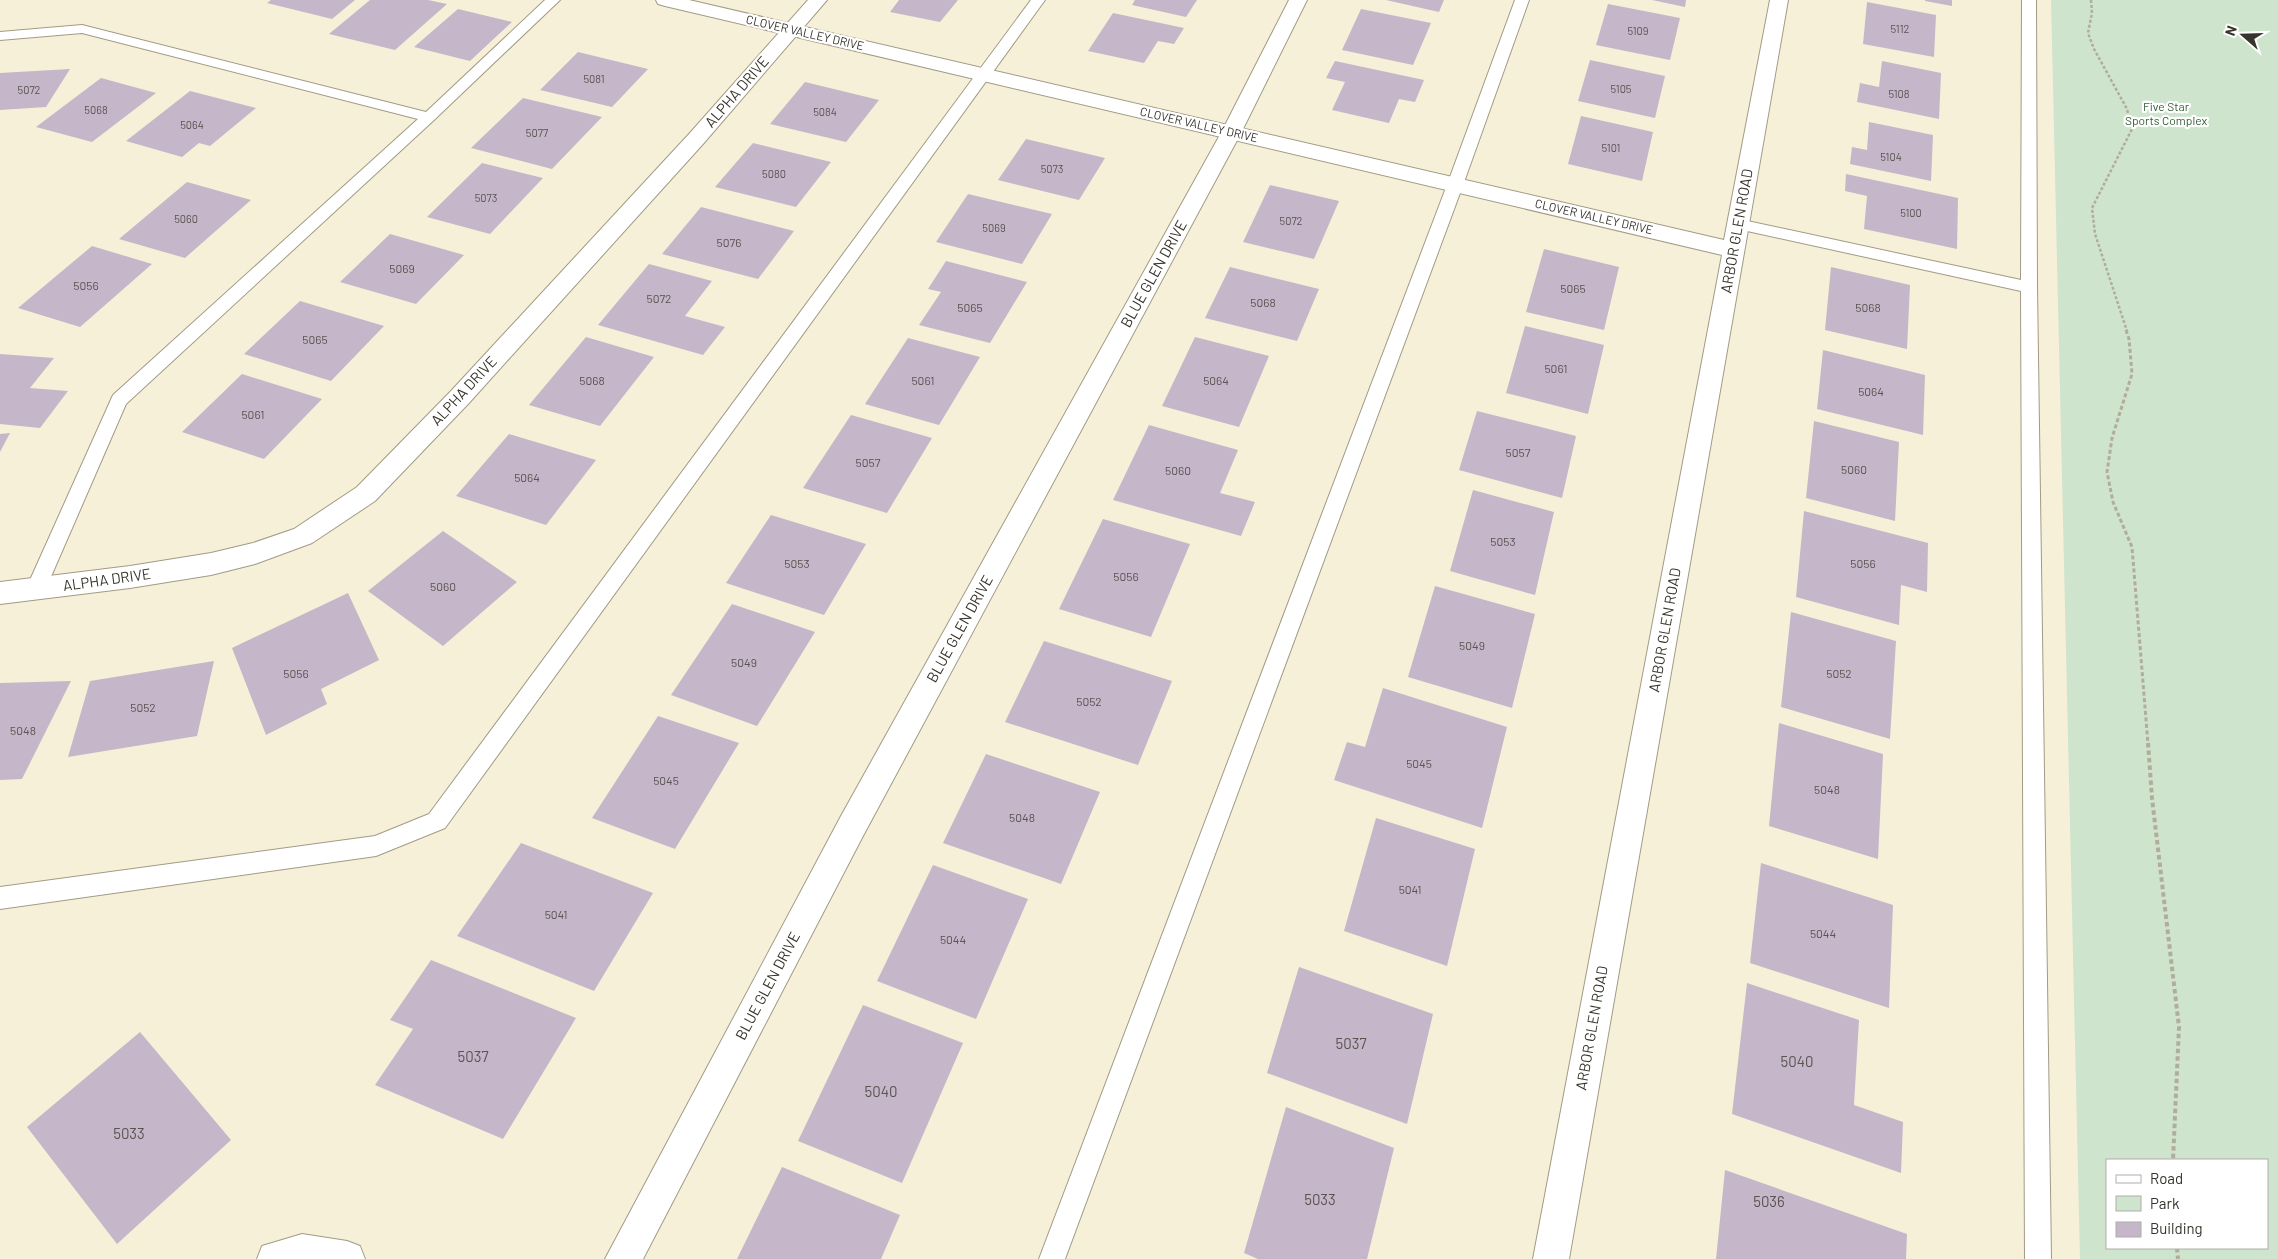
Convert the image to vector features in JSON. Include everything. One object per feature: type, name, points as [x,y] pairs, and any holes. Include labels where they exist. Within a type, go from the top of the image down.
[{"type":"street","name":"CLOVER VALLEY DRIVE","points":[[665,0],[1734,250]]},
{"type":"street","name":"ALPHA DRIVE","points":[[0,593],[211,564],[255,553],[303,536],[366,494],[466,390],[696,139],[818,0]]},
{"type":"street","name":"BLUE GLEN DRIVE","points":[[623,1259],[852,826],[1232,133],[1298,0]]},
{"type":"street","name":"ARBOR GLEN ROAD","points":[[1551,1259],[1779,0]]},
{"type":"street","points":[[275,1259],[302,1252],[347,1259]]},
{"type":"lane","points":[[36,589],[119,400],[429,117],[553,0]]},
{"type":"lane","points":[[0,898],[376,846],[437,820],[1038,0]]},
{"type":"lane","points":[[1052,1259],[1455,185],[1522,0]]},
{"type":"lane","points":[[2029,0],[2029,287],[2038,1259]]},
{"type":"lane","points":[[0,36],[82,29],[429,117]]},
{"type":"lane","points":[[1738,224],[2029,287]]},
{"type":"path","points":[[2091,0],[2088,33],[2094,49],[2127,109],[2132,129],[2092,208],[2095,234],[2130,339],[2132,374],[2112,438],[2107,472],[2114,502],[2132,547],[2152,798],[2179,1027],[2173,1159]]},
{"type":"green space","name":"Five Star Sports Complex","points":[[2051,0],[2278,0],[2278,1259],[2080,1259]]},
{"type":"building","points":[[271,0],[355,0],[332,19],[267,3]]},
{"type":"building","points":[[370,0],[428,0],[447,4],[395,50],[329,34]]},
{"type":"building","points":[[899,0],[958,0],[940,22],[890,12]]},
{"type":"building","points":[[1135,0],[1197,0],[1186,17],[1132,5]]},
{"type":"building","points":[[1386,0],[1444,0],[1439,12]]},
{"type":"building","points":[[1652,0],[1686,0],[1685,7]]},
{"type":"building","points":[[1952,0],[1952,6],[1925,1]]},
{"type":"building","points":[[1867,2],[1936,15],[1934,57],[1863,44]]},
{"type":"building","points":[[1608,4],[1680,18],[1670,60],[1596,45]]},
{"type":"building","points":[[458,9],[512,22],[470,61],[414,47]]},
{"type":"building","points":[[1361,9],[1431,23],[1413,65],[1342,50]]},
{"type":"building","points":[[1113,13],[1184,28],[1174,44],[1158,41],[1144,63],[1088,51]]},
{"type":"building","points":[[578,52],[648,69],[612,107],[540,90]]},
{"type":"building","points":[[1590,60],[1665,76],[1655,118],[1578,101]]},
{"type":"building","points":[[1335,61],[1424,80],[1415,102],[1399,99],[1389,123],[1332,110],[1345,82],[1326,78]]},
{"type":"building","points":[[1882,61],[1941,73],[1939,119],[1857,102],[1860,83],[1879,87]]},
{"type":"building","points":[[70,69],[46,107],[0,110],[0,73]]},
{"type":"building","points":[[101,78],[156,93],[92,142],[36,127]]},
{"type":"building","points":[[805,82],[879,100],[846,142],[770,124]]},
{"type":"building","points":[[190,91],[256,108],[210,146],[199,143],[182,157],[126,141]]},
{"type":"building","points":[[523,98],[602,117],[552,169],[471,148]]},
{"type":"building","points":[[1581,116],[1653,132],[1642,181],[1568,164]]},
{"type":"building","points":[[1869,122],[1933,135],[1931,181],[1850,164],[1852,147],[1867,150]]},
{"type":"building","points":[[1026,139],[1105,158],[1079,200],[998,180]]},
{"type":"building","points":[[753,143],[831,162],[796,207],[715,187]]},
{"type":"building","points":[[482,163],[543,178],[490,234],[427,217]]},
{"type":"building","points":[[1846,174],[1958,198],[1957,249],[1864,229],[1867,196],[1845,191]]},
{"type":"building","points":[[187,182],[251,200],[185,258],[119,239]]},
{"type":"building","points":[[1270,185],[1339,201],[1314,259],[1243,242]]},
{"type":"building","points":[[968,194],[1052,214],[1022,264],[936,242]]},
{"type":"building","points":[[701,207],[794,231],[758,279],[662,254]]},
{"type":"building","points":[[390,234],[464,255],[416,304],[340,282]]},
{"type":"building","points":[[92,246],[152,264],[80,327],[18,308]]},
{"type":"building","points":[[1544,249],[1619,267],[1604,330],[1526,312]]},
{"type":"building","points":[[946,261],[1027,282],[990,343],[919,325],[941,292],[928,289]]},
{"type":"building","points":[[649,264],[712,281],[685,316],[725,327],[703,355],[598,325]]},
{"type":"building","points":[[1230,267],[1319,289],[1297,341],[1205,318]]},
{"type":"building","points":[[1831,267],[1910,285],[1907,349],[1825,330]]},
{"type":"building","points":[[300,301],[384,326],[331,381],[244,354]]},
{"type":"building","points":[[1525,326],[1604,345],[1588,414],[1506,393]]},
{"type":"building","points":[[586,337],[654,357],[600,426],[529,405]]},
{"type":"building","points":[[1195,337],[1269,356],[1239,427],[1162,406]]},
{"type":"building","points":[[908,338],[980,357],[939,425],[865,404]]},
{"type":"building","points":[[1823,350],[1925,375],[1923,435],[1817,409]]},
{"type":"building","points":[[0,354],[54,358],[30,388],[68,391],[40,428],[0,424]]},
{"type":"building","points":[[242,374],[322,399],[264,459],[182,432]]},
{"type":"building","points":[[1477,411],[1576,436],[1562,498],[1459,470]]},
{"type":"building","points":[[851,415],[932,438],[887,513],[803,488]]},
{"type":"building","points":[[1814,421],[1899,442],[1895,521],[1806,498]]},
{"type":"building","points":[[1149,425],[1238,450],[1220,493],[1255,502],[1241,536],[1113,500]]},
{"type":"building","points":[[10,433],[0,452],[0,434]]},
{"type":"building","points":[[509,434],[596,460],[546,525],[456,496]]},
{"type":"building","points":[[1473,490],[1554,512],[1535,595],[1450,571]]},
{"type":"building","points":[[1804,511],[1928,543],[1927,592],[1901,585],[1899,625],[1796,597]]},
{"type":"building","points":[[771,515],[866,544],[824,615],[726,583]]},
{"type":"building","points":[[1103,519],[1190,544],[1151,637],[1059,609]]},
{"type":"building","points":[[443,531],[517,582],[443,646],[368,591]]},
{"type":"building","points":[[1435,586],[1535,614],[1512,708],[1408,677]]},
{"type":"building","points":[[348,593],[379,660],[321,689],[327,704],[266,735],[232,648]]},
{"type":"building","points":[[732,604],[815,632],[757,726],[671,695]]},
{"type":"building","points":[[1791,612],[1896,641],[1890,739],[1781,707]]},
{"type":"building","points":[[1044,641],[1172,681],[1138,765],[1005,722]]},
{"type":"building","points":[[214,661],[197,736],[68,757],[90,681]]},
{"type":"building","points":[[71,681],[22,779],[0,780],[0,683]]},
{"type":"building","points":[[1383,688],[1507,727],[1482,828],[1334,780],[1347,742],[1365,747]]},
{"type":"building","points":[[658,716],[739,743],[675,849],[592,818]]},
{"type":"building","points":[[1779,723],[1883,754],[1878,859],[1769,826]]},
{"type":"building","points":[[986,754],[1100,792],[1061,884],[943,843]]},
{"type":"building","points":[[1376,818],[1475,849],[1447,966],[1344,931]]},
{"type":"building","points":[[521,843],[653,893],[594,991],[457,936]]},
{"type":"building","points":[[1761,863],[1893,905],[1889,1008],[1750,963]]},
{"type":"building","points":[[933,865],[1028,899],[976,1019],[877,981]]},
{"type":"building","points":[[431,960],[576,1018],[503,1139],[375,1085],[413,1029],[390,1020]]},
{"type":"building","points":[[1299,967],[1433,1014],[1407,1124],[1267,1073]]},
{"type":"building","points":[[1747,983],[1859,1020],[1854,1105],[1903,1122],[1901,1173],[1732,1114]]},
{"type":"building","points":[[863,1005],[963,1043],[902,1183],[798,1141]]},
{"type":"building","points":[[140,1032],[231,1140],[117,1244],[27,1127]]},
{"type":"building","points":[[1286,1107],[1394,1148],[1367,1259],[1258,1259],[1244,1253]]},
{"type":"building","points":[[782,1167],[900,1215],[881,1259],[737,1259]]},
{"type":"building","points":[[1725,1170],[1907,1234],[1906,1259],[1716,1259]]}]
